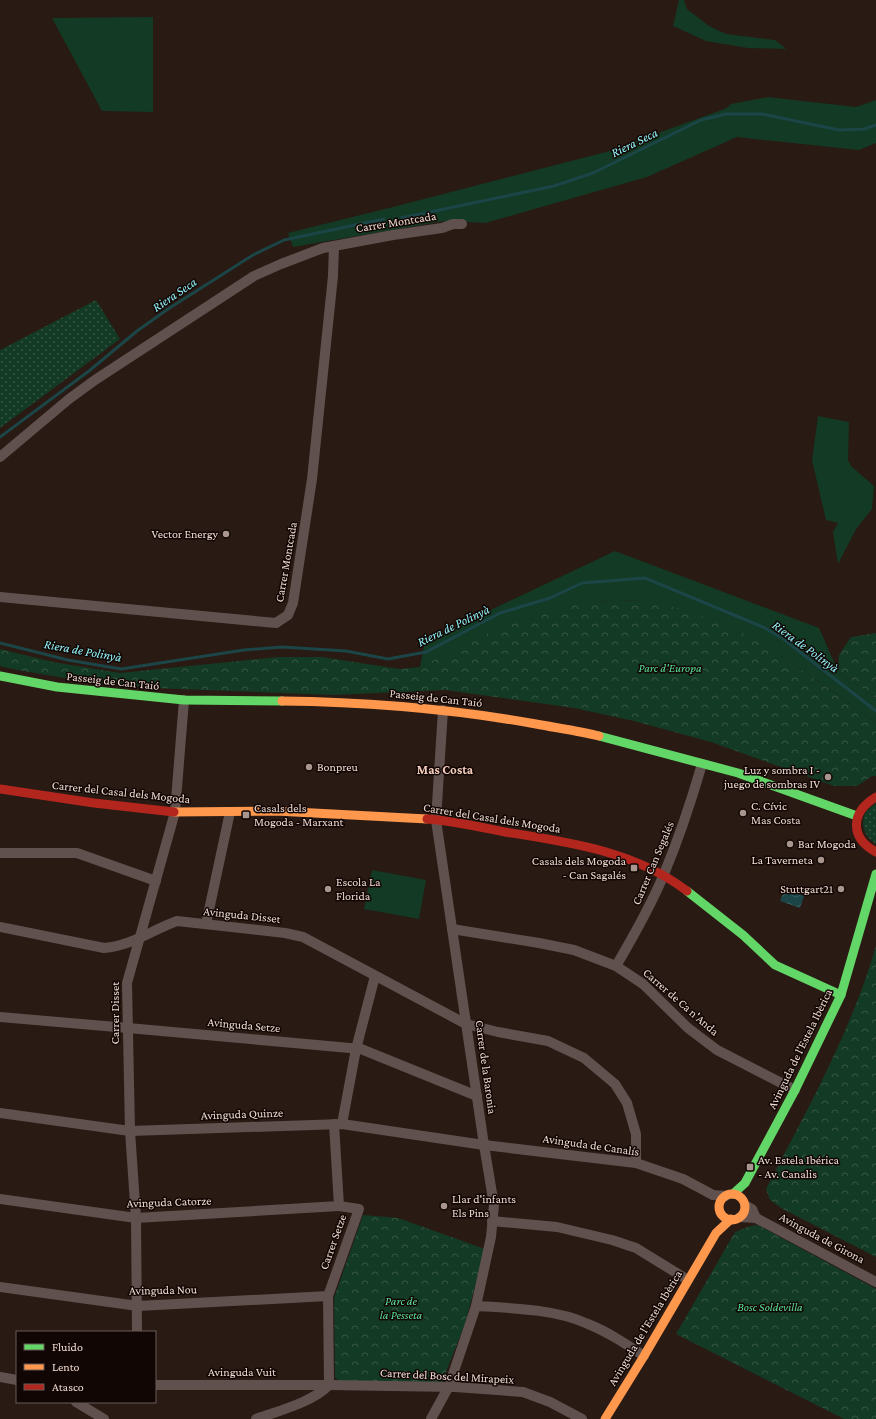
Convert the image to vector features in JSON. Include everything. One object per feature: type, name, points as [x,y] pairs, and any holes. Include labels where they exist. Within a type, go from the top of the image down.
[{"type":"main road","name":"Passeig de Can Taió","points":[[0,676],[57,687],[184,700],[343,702],[487,715],[591,734],[738,773],[857,816]]},
{"type":"main road","name":"Carrer del Casal dels Mogoda","points":[[0,789],[94,803],[175,812],[276,811],[436,820],[561,840],[641,864],[674,881],[743,935],[775,965],[841,995]]},
{"type":"main road","points":[[876,797],[868,800],[859,811],[856,823],[858,834],[863,843],[876,852]]},
{"type":"main road","name":"Avinguda de l'Estela Ibèrica","points":[[729,1195],[745,1182],[795,1090],[841,995],[876,874]]},
{"type":"main road","name":"Avinguda de l'Estela Ibèrica","points":[[745,1182],[745,1204]]},
{"type":"main road","points":[[729,1195],[740,1197],[745,1204],[744,1210],[736,1218],[724,1216],[720,1209],[723,1198],[729,1195]]},
{"type":"main road","name":"Avinguda de l'Estela Ibèrica","points":[[719,1229],[720,1209]]},
{"type":"main road","name":"Avinguda de l'Estela Ibèrica","points":[[604,1419],[644,1356],[719,1229],[736,1218]]},
{"type":"street","name":"Carrer Montcada","points":[[0,457],[69,399],[95,380],[254,276],[304,255],[393,231],[442,228],[453,224],[462,224]]},
{"type":"street","name":"Carrer Montcada","points":[[0,597],[276,623],[288,615],[293,603],[312,479],[333,276],[334,246]]},
{"type":"street","name":"Carrer Disset","points":[[137,1331],[136,1218],[130,1132],[127,983],[175,812],[184,700]]},
{"type":"street","name":"Carrer de la Baronia","points":[[431,1419],[449,1386],[476,1306],[491,1237],[494,1205],[436,820],[443,710]]},
{"type":"street","name":"Carrer Can Segalés","points":[[616,966],[664,876],[683,827],[702,764]]},
{"type":"street","points":[[206,924],[230,812]]},
{"type":"street","points":[[0,853],[78,853],[156,881]]},
{"type":"street","name":"Avinguda Disset","points":[[0,927],[104,948],[115,947],[139,939],[177,921],[285,933],[303,937],[466,1024],[548,1042],[584,1058],[615,1084],[627,1103],[636,1134],[636,1163]]},
{"type":"street","name":"Carrer de Ca n'Anda","points":[[452,929],[539,942],[574,950],[616,966],[643,984],[688,1028],[717,1050],[795,1090]]},
{"type":"street","name":"Carrer Setze","points":[[329,1385],[328,1296],[359,1209],[339,1206],[338,1124],[375,976]]},
{"type":"street","name":"Avinguda Setze","points":[[0,1017],[356,1049],[365,1051],[477,1096]]},
{"type":"street","name":"Avinguda Quinze","points":[[0,1113],[130,1132],[338,1124],[484,1145]]},
{"type":"street","name":"Avinguda de Canalís","points":[[484,1145],[636,1163],[683,1179],[713,1195],[729,1195]]},
{"type":"street","name":"Avinguda de Canalís","points":[[713,1195],[720,1209]]},
{"type":"street","name":"Avinguda Catorze","points":[[0,1199],[136,1218],[339,1206]]},
{"type":"street","name":"Avinguda de Girona","points":[[745,1204],[752,1208],[756,1218]]},
{"type":"street","name":"Avinguda de Girona","points":[[736,1218],[756,1218],[876,1282]]},
{"type":"street","points":[[492,1221],[557,1227],[612,1240],[636,1248],[688,1280]]},
{"type":"street","name":"Avinguda Nou","points":[[0,1287],[138,1306],[328,1296]]},
{"type":"street","points":[[476,1306],[559,1314],[587,1323],[644,1356]]},
{"type":"street","points":[[0,1377],[16,1380]]},
{"type":"street","name":"Avinguda Vuit","points":[[156,1385],[329,1385]]},
{"type":"street","points":[[256,1419],[312,1398],[323,1392],[329,1385]]},
{"type":"street","name":"Carrer del Bosc del Mirapeix","points":[[329,1385],[449,1386],[523,1392],[550,1402],[582,1419]]},
{"type":"street","points":[[78,1403],[104,1419]]},
{"type":"green space","points":[[679,0],[684,0],[687,9],[709,26],[726,34],[775,40],[786,49],[748,48],[706,41],[673,26]]},
{"type":"green space","points":[[153,17],[153,112],[102,111],[52,18]]},
{"type":"green space","points":[[768,97],[856,107],[876,100],[876,143],[859,150],[737,137],[647,177],[485,223],[444,221],[293,247],[288,233],[606,152],[727,108],[731,104]]},
{"type":"green space","points":[[96,300],[120,339],[0,428],[0,350]]},
{"type":"green space","points":[[818,416],[849,422],[848,460],[851,466],[874,486],[872,509],[856,529],[838,564],[833,532],[838,523],[826,520],[812,460]]},
{"type":"green space","points":[[615,551],[819,628],[838,671],[876,698],[876,723],[781,656],[640,600],[595,602],[458,649],[420,667],[425,641]]},
{"type":"green space","name":"Parc d'Europa","points":[[640,600],[685,610],[738,630],[781,656],[876,723],[876,776],[872,776],[857,786],[834,786],[711,742],[634,721],[574,708],[445,690],[334,695],[153,688],[83,681],[0,666],[0,649],[53,662],[120,673],[278,657],[322,657],[400,669],[420,667],[505,625],[569,606],[595,602]]},
{"type":"green space","points":[[876,633],[876,698],[838,671],[839,655],[851,637]]},
{"type":"green space","points":[[876,803],[876,844],[866,834],[863,821],[866,812]]},
{"type":"green space","points":[[372,870],[426,880],[419,919],[364,909]]},
{"type":"green space","points":[[876,946],[876,1257],[781,1208],[770,1200],[766,1189],[841,1040],[866,978]]},
{"type":"green space","name":"Parc de la Pesseta","points":[[363,1215],[398,1218],[485,1249],[465,1324],[442,1382],[341,1383],[335,1377],[334,1298]]},
{"type":"green space","name":"Bosc Soldevilla","points":[[758,1225],[876,1289],[876,1419],[844,1419],[676,1334],[735,1232],[750,1226]]},
{"type":"water","points":[[785,889],[804,896],[800,908],[780,901]]},
{"type":"waterway","name":"Riera Seca","points":[[401,218],[554,186],[593,173],[701,120],[726,114],[762,114],[839,130],[865,129],[876,125]]},
{"type":"waterway","name":"Riera Seca","points":[[0,437],[89,371],[137,331],[168,309],[253,255],[284,240],[384,219]]},
{"type":"waterway","name":"Riera de Polinyà","points":[[0,643],[68,660],[121,669],[244,650],[282,647],[346,651],[388,659],[426,652],[500,613],[550,598],[582,583],[645,578],[763,627],[782,638],[876,711]]},
{"type":"traffic: fast","points":[[0,676],[57,687],[184,700],[282,701]]},
{"type":"traffic: fast","points":[[599,736],[738,773],[857,816]]},
{"type":"traffic: fast","points":[[733,1194],[745,1183],[795,1090],[841,995],[876,874]]},
{"type":"traffic: fast","points":[[687,891],[743,935],[775,965],[841,995]]},
{"type":"traffic: slow","points":[[282,701],[346,703],[442,710],[505,719],[599,736]]},
{"type":"traffic: slow","points":[[174,812],[276,811],[427,819]]},
{"type":"traffic: slow","points":[[732,1194],[741,1198],[745,1207],[741,1216],[732,1220],[723,1216],[719,1207],[723,1198],[732,1194]]},
{"type":"traffic: slow","points":[[605,1419],[644,1356],[716,1233],[731,1219]]},
{"type":"traffic: jam","points":[[0,789],[94,803],[174,812]]},
{"type":"traffic: jam","points":[[876,797],[862,810],[856,824],[861,839],[867,846],[876,852]]},
{"type":"traffic: jam","points":[[427,819],[553,840],[600,850],[645,866],[667,877],[687,891]]},
{"type":"place","name":"Vector Energy","points":[[226,534]]},
{"type":"place","name":"Bonpreu","points":[[309,767]]},
{"type":"place","name":"Luz y sombra I - juego de sombras IV","points":[[828,777]]},
{"type":"place","name":"C. Cívic Mas Costa","points":[[743,813]]},
{"type":"place","name":"Casals dels Mogoda - Marxant","points":[[246,815]]},
{"type":"place","name":"Bar Mogoda","points":[[790,844]]},
{"type":"place","name":"La Taverneta","points":[[821,860]]},
{"type":"place","name":"Casals dels Mogoda - Can Sagalés","points":[[634,868]]},
{"type":"place","name":"Escola La Florida","points":[[328,889]]},
{"type":"place","name":"Stuttgart21","points":[[841,889]]},
{"type":"place","name":"Av. Estela Ibérica - Av. Canalis","points":[[750,1167]]},
{"type":"place","name":"Llar d'infants Els Pins","points":[[444,1206]]},
{"type":"district","name":"Mas Costa","points":[[445,769]]}]
